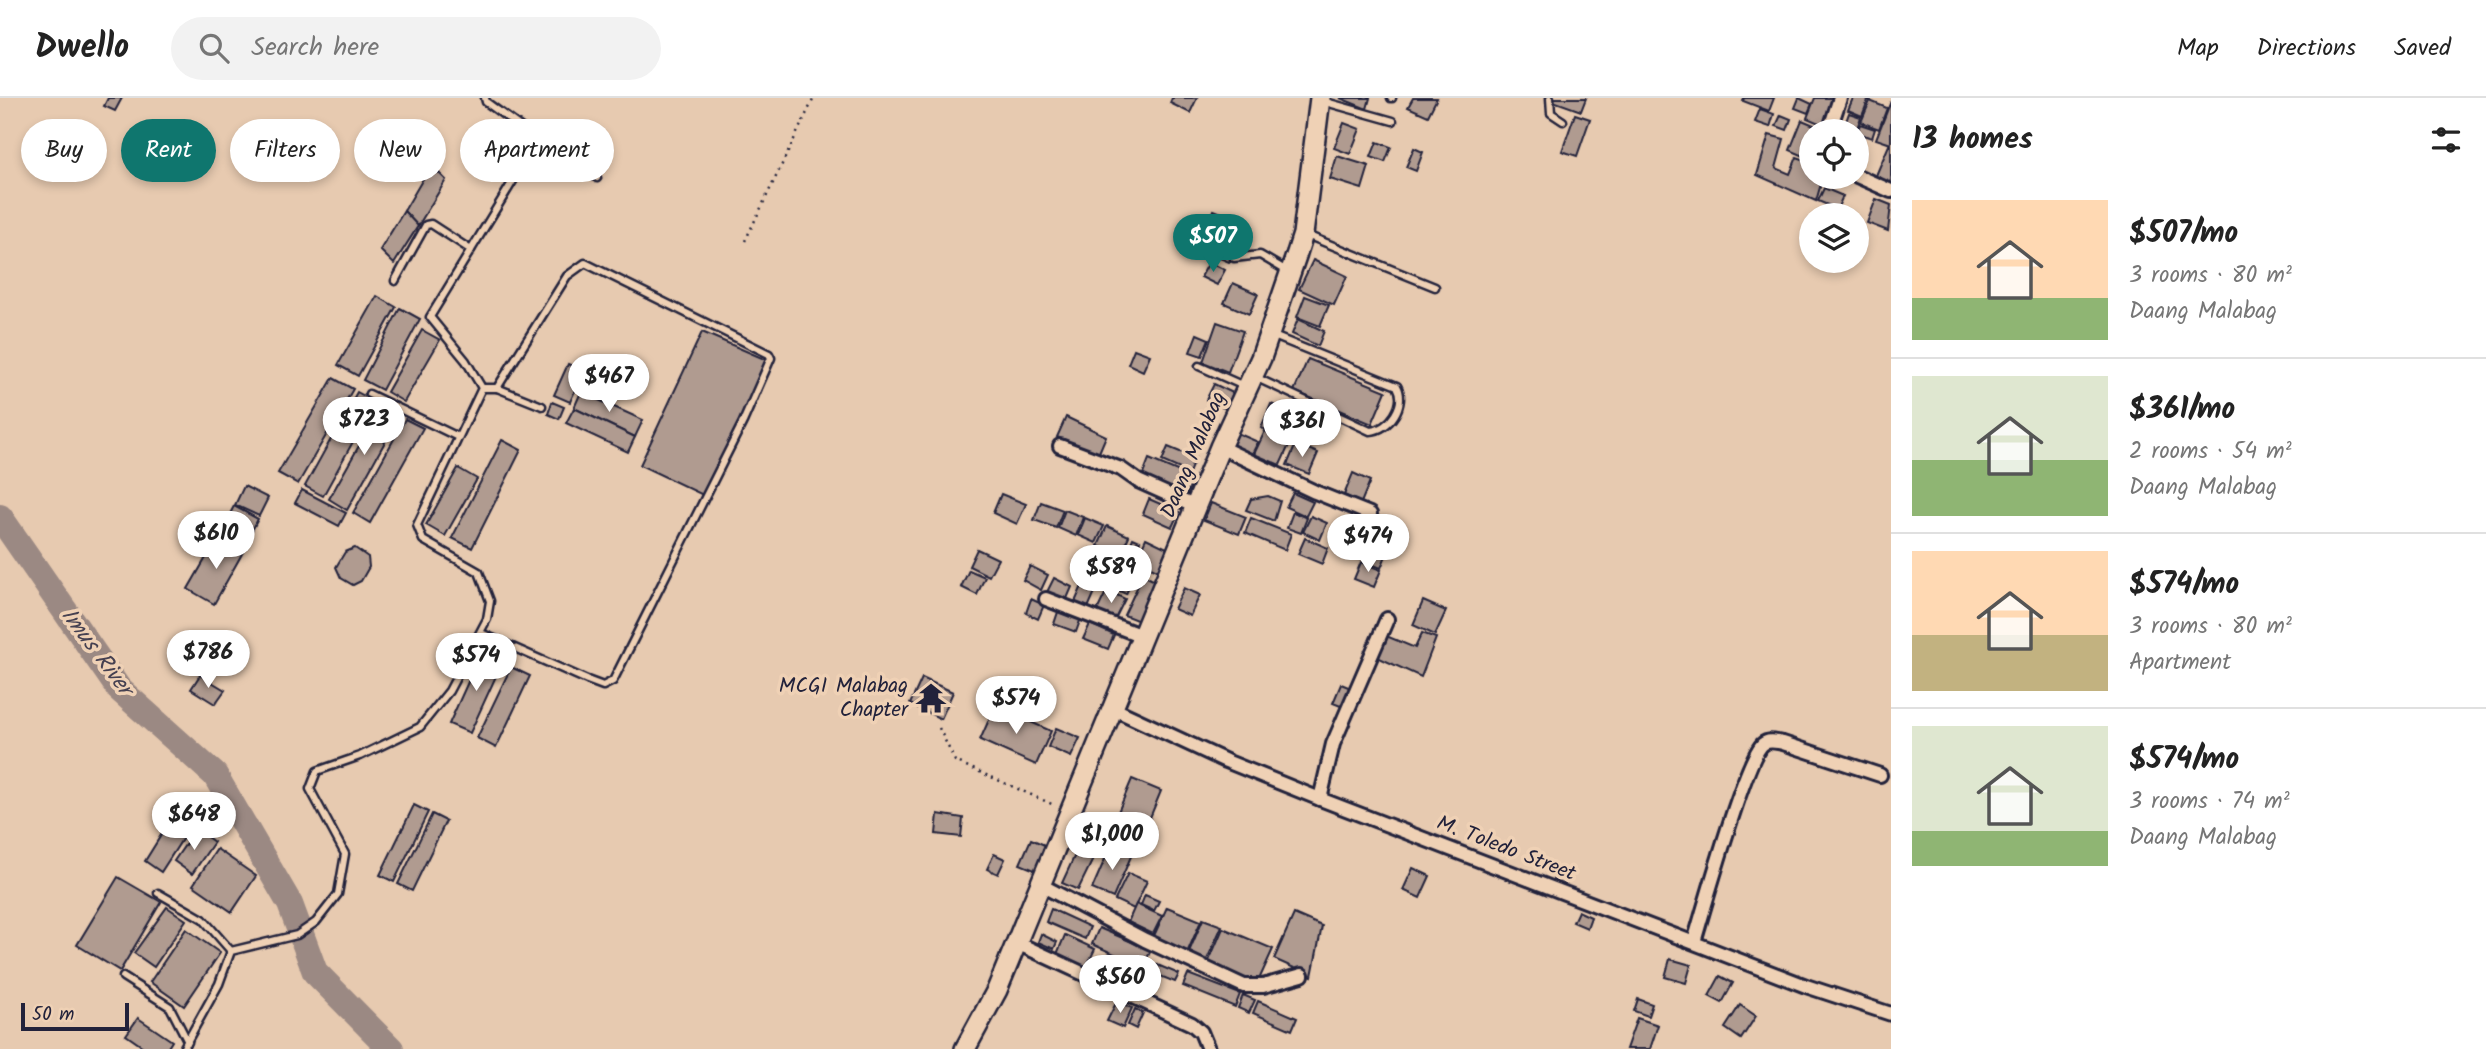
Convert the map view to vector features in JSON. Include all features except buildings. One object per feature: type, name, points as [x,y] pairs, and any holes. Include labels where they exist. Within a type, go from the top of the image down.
[{"type":"street","points":[[1833,119],[1840,98]]},
{"type":"street","name":"Daang Malabag","points":[[965,1049],[997,990],[1017,943],[1269,334],[1303,234],[1320,99]]},
{"type":"street","points":[[1869,181],[1891,191]]},
{"type":"street","points":[[1060,446],[1121,469],[1138,481],[1196,507]]},
{"type":"street","points":[[1220,447],[1370,514]]},
{"type":"street","points":[[1046,599],[1142,636]]},
{"type":"street","points":[[1320,799],[1333,744],[1387,619]]},
{"type":"street","name":"M. Toledo Street","points":[[1112,708],[1226,761],[1320,799],[1806,986],[1891,1014]]},
{"type":"street","points":[[1694,942],[1731,820],[1760,745],[1769,740],[1783,743],[1880,775]]},
{"type":"street","points":[[1041,885],[1145,940],[1244,986],[1264,986],[1302,975]]},
{"type":"street","points":[[1017,943],[1192,1024],[1201,1032],[1208,1049]]},
{"type":"lane","points":[[485,98],[486,102],[509,119]]},
{"type":"lane","points":[[1550,98],[1550,113],[1563,121]]},
{"type":"lane","points":[[1320,99],[1393,121]]},
{"type":"lane","points":[[482,388],[466,361],[430,317],[512,182]]},
{"type":"lane","points":[[395,281],[426,225],[431,223],[471,250]]},
{"type":"lane","points":[[1303,234],[1435,286]]},
{"type":"lane","points":[[1234,258],[1260,255],[1291,273]]},
{"type":"lane","points":[[481,633],[603,686],[613,681],[743,422],[771,358],[769,354],[585,263],[567,275],[497,388]]},
{"type":"lane","points":[[1199,366],[1251,382],[1370,431],[1380,430],[1390,423],[1400,402],[1401,393],[1397,386],[1269,334]]},
{"type":"lane","points":[[482,388],[497,388],[542,406]]},
{"type":"lane","points":[[231,951],[297,935],[316,922],[338,894],[345,854],[310,789],[317,771],[360,756],[420,727],[449,691],[481,633],[490,601],[480,572],[423,540],[417,525],[482,388]]},
{"type":"lane","points":[[369,394],[458,437]]},
{"type":"lane","points":[[158,893],[203,919],[231,951]]},
{"type":"lane","points":[[183,1049],[219,984],[231,951]]},
{"type":"lane","points":[[123,977],[170,1007],[188,1042]]},
{"type":"path","points":[[745,240],[814,98]]},
{"type":"path","points":[[939,728],[955,761],[1070,812]]},
{"type":"waterway","name":"Imus River","points":[[0,517],[119,689],[215,775],[290,904],[315,972],[391,1049]]},
{"type":"place","name":"MCGI Malabag Chapter","points":[[931,698]]}]
